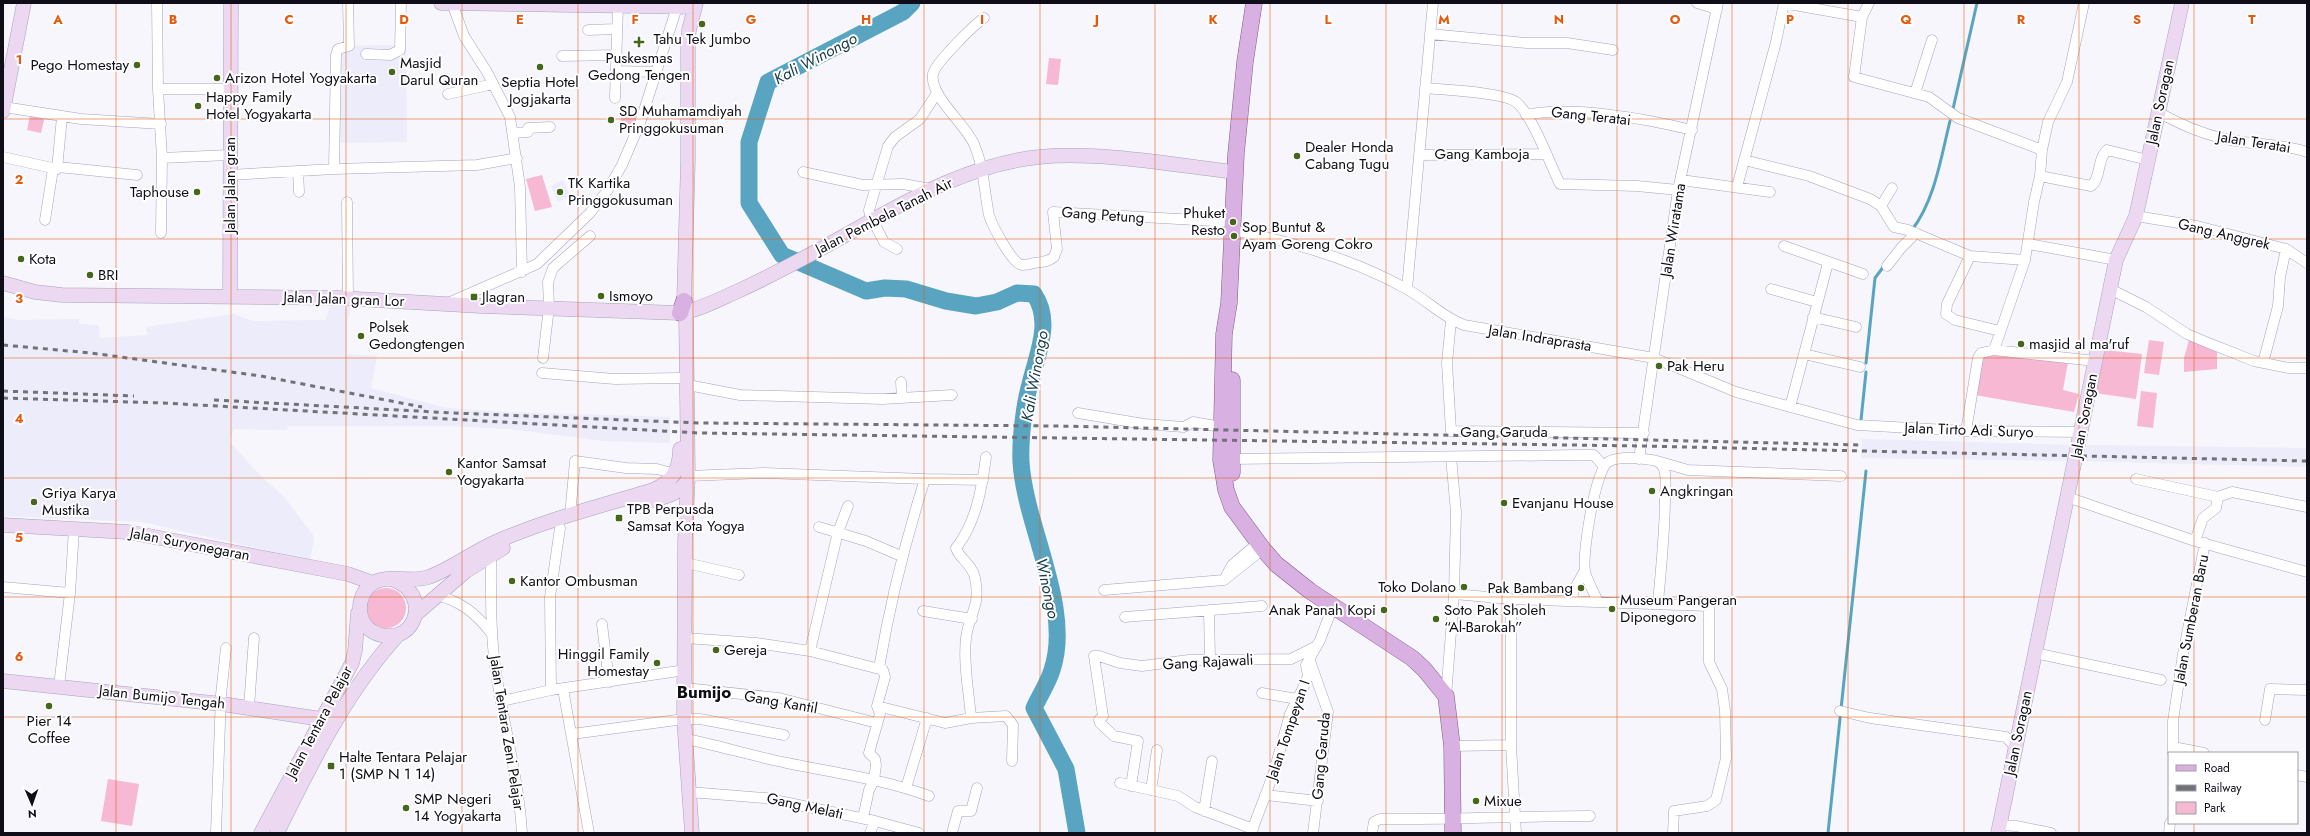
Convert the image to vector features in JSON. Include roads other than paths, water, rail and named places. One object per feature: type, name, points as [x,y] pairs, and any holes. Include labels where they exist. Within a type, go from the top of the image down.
[{"type":"main road","points":[[3,109],[24,3]]},
{"type":"main road","name":"Jalan Jalan gran","points":[[230,295],[229,155],[231,3]]},
{"type":"main road","points":[[441,3],[677,7],[695,5],[689,36],[688,160],[683,308],[684,382],[680,463],[684,476],[686,531],[684,719],[692,833]]},
{"type":"main road","points":[[1254,3],[1245,62],[1235,172],[1229,303],[1224,334],[1221,460],[1226,490],[1232,507],[1261,546],[1295,580],[1412,658],[1424,669],[1446,696],[1452,746],[1453,827]]},
{"type":"main road","name":"Jalan Soragan","points":[[1998,829],[2116,260],[2136,216],[2182,3]]},
{"type":"main road","name":"Jalan Pembela Tanah Air","points":[[683,308],[721,299],[772,276],[930,189],[983,169],[1038,157],[1067,155],[1235,172]]},
{"type":"main road","name":"Jalan Jalan gran Lor","points":[[3,283],[35,292],[62,295],[230,295],[348,298],[446,304],[549,307],[683,308]]},
{"type":"main road","points":[[1229,303],[1232,328],[1233,479],[1242,519]]},
{"type":"main road","points":[[684,476],[684,488],[668,496],[560,528],[491,554],[436,595],[416,614],[407,629],[399,634],[390,636],[371,631],[364,624],[360,615],[359,606],[361,596],[374,583],[387,579],[413,581],[429,577],[499,540],[653,490],[684,476]]},
{"type":"main road","points":[[668,496],[681,512],[686,531]]},
{"type":"main road","name":"Jalan Suryonegaran","points":[[3,524],[136,533],[348,574],[374,583]]},
{"type":"main road","points":[[394,580],[402,583],[414,596],[416,614]]},
{"type":"main road","name":"Jalan Tentara Pelajar","points":[[261,833],[352,663],[355,651],[359,606]]},
{"type":"main road","name":"Jalan Tentara Pelajar","points":[[277,833],[306,773],[366,672],[399,634]]},
{"type":"main road","name":"Jalan Bumijo Tengah","points":[[3,681],[249,707],[321,719]]},
{"type":"street","points":[[157,3],[158,89],[162,158],[161,233]]},
{"type":"street","points":[[334,169],[336,55],[338,49],[349,46],[348,3]]},
{"type":"street","points":[[366,54],[390,55],[400,50],[401,3]]},
{"type":"street","points":[[450,3],[464,36],[493,84],[510,117],[520,187],[522,272]]},
{"type":"street","points":[[1407,289],[1433,3]]},
{"type":"street","points":[[1697,3],[1717,6]]},
{"type":"street","points":[[1737,187],[1776,42],[1784,3],[1862,17]]},
{"type":"street","points":[[1869,3],[1862,17],[1854,77],[1915,93],[1928,98],[1958,118],[2042,150]]},
{"type":"street","points":[[1994,350],[2025,260],[2029,244],[2034,202],[2040,176],[2042,150],[2048,122],[2067,82],[2084,3]]},
{"type":"street","points":[[609,5],[616,29],[617,54],[615,98]]},
{"type":"street","name":"Jalan Wiratama","points":[[1640,459],[1678,190],[1692,130],[1717,6]]},
{"type":"street","points":[[446,304],[522,272],[548,256],[590,213],[607,191],[622,165],[640,123],[655,72],[677,7]]},
{"type":"street","points":[[983,169],[973,142],[937,93],[933,76],[935,69],[966,34],[984,18]]},
{"type":"street","points":[[588,30],[616,29]]},
{"type":"street","points":[[1430,34],[1527,43],[1567,43],[1613,50]]},
{"type":"street","points":[[1915,93],[1932,40]]},
{"type":"street","points":[[562,56],[617,54]]},
{"type":"street","points":[[616,71],[655,72]]},
{"type":"street","points":[[448,94],[493,84]]},
{"type":"street","points":[[158,89],[230,88]]},
{"type":"street","points":[[1425,88],[1509,98],[1517,102],[1526,115]]},
{"type":"street","points":[[897,248],[884,242],[868,223],[869,210],[888,146],[895,137],[920,119],[937,93]]},
{"type":"street","points":[[3,109],[62,117],[161,124]]},
{"type":"street","name":"Gang Teratai","points":[[1526,115],[1544,111],[1584,113],[1692,130]]},
{"type":"street","name":"Jalan Teratai","points":[[2158,112],[2213,136],[2237,141],[2266,143],[2307,152]]},
{"type":"street","name":"Gang Kamboja","points":[[1526,115],[1560,184],[1637,186],[1678,190]]},
{"type":"street","points":[[45,220],[55,168],[62,117]]},
{"type":"street","points":[[513,133],[528,132],[528,128],[550,127]]},
{"type":"street","points":[[2040,176],[2091,186],[2094,184],[2103,154],[2107,150],[2148,160]]},
{"type":"street","name":"Gang Kamboja","points":[[1419,155],[1545,154]]},
{"type":"street","points":[[162,158],[229,155]]},
{"type":"street","points":[[3,157],[55,168],[137,174]]},
{"type":"street","points":[[229,174],[334,169],[478,165],[517,158]]},
{"type":"street","points":[[1744,160],[1826,181],[1870,199],[1881,206],[1894,227],[1913,232],[1970,256],[2025,260]]},
{"type":"street","name":"Gang Petung","points":[[983,169],[990,216],[999,237],[1014,259],[1022,265],[1048,261],[1056,255],[1057,249],[1053,212],[1232,226]]},
{"type":"street","points":[[298,171],[299,192]]},
{"type":"street","points":[[803,172],[863,185],[877,183],[903,184],[930,189]]},
{"type":"street","points":[[1681,180],[1770,192]]},
{"type":"street","points":[[1881,206],[1892,188]]},
{"type":"street","points":[[346,202],[348,298]]},
{"type":"street","name":"Gang Anggrek","points":[[2136,216],[2197,226],[2286,249],[2307,263]]},
{"type":"street","name":"Jalan Indraprasta","points":[[1232,226],[1333,257],[1373,272],[1407,289],[1451,321],[1494,332],[1654,358],[1729,390],[1857,425]]},
{"type":"street","points":[[1887,266],[1913,232]]},
{"type":"street","points":[[543,358],[549,307],[548,282],[553,268],[590,236]]},
{"type":"street","points":[[2029,244],[2116,260]]},
{"type":"street","points":[[1784,246],[1828,263],[1863,274]]},
{"type":"street","points":[[2264,363],[2278,306],[2280,277],[2286,249]]},
{"type":"street","points":[[1970,256],[1947,304],[1946,314],[1955,320],[2000,331]]},
{"type":"street","points":[[1790,407],[1828,263]]},
{"type":"street","points":[[1771,289],[1817,302]]},
{"type":"street","points":[[2110,289],[2146,307],[2187,334],[2264,363],[2289,368],[2307,368]]},
{"type":"street","points":[[1814,317],[1856,327]]},
{"type":"street","name":"Gang Garuda","points":[[1451,321],[1447,363],[1451,431],[1644,433]]},
{"type":"street","points":[[1966,431],[1978,356],[1981,353],[1994,350],[2095,361]]},
{"type":"street","points":[[1804,354],[1860,367]]},
{"type":"street","points":[[542,373],[684,382],[740,395],[902,398],[952,395]]},
{"type":"street","points":[[902,382],[902,398]]},
{"type":"street","points":[[1078,413],[1144,424],[1184,427],[1193,422],[1221,427]]},
{"type":"street","name":"Jalan Tirto Adi Suryo","points":[[1857,425],[1966,431],[2081,432]]},
{"type":"street","points":[[1232,459],[1594,455],[1604,467]]},
{"type":"street","points":[[971,718],[966,637],[977,601],[975,578],[970,564],[956,548],[965,536],[982,490],[986,457]]},
{"type":"street","points":[[1446,696],[1454,594],[1456,512],[1451,457]]},
{"type":"street","points":[[1572,600],[1573,592],[1585,570],[1592,507],[1604,467],[1614,459],[1640,459],[1657,461],[1688,470],[1841,476]]},
{"type":"street","points":[[570,516],[575,461],[626,468],[657,469],[684,476],[764,473],[983,480]]},
{"type":"street","points":[[1657,461],[1663,466],[1665,476],[1665,513],[1658,603]]},
{"type":"street","points":[[879,668],[890,604],[901,556],[925,479]]},
{"type":"street","points":[[2136,479],[2218,497],[2232,492],[2307,507]]},
{"type":"street","points":[[2067,497],[2200,542],[2203,518],[2216,508],[2218,497]]},
{"type":"street","points":[[810,651],[838,532],[848,506]]},
{"type":"street","points":[[819,527],[838,532],[901,556]]},
{"type":"street","points":[[551,690],[550,597],[560,528]]},
{"type":"street","points":[[60,686],[70,593],[74,529]]},
{"type":"street","name":"Jalan Sumberan Baru","points":[[2173,750],[2173,721],[2200,542],[2307,572]]},
{"type":"street","points":[[1104,590],[1224,580],[1232,565],[1261,546]]},
{"type":"street","name":"Jalan Tentara Zeni Pelajar","points":[[491,554],[491,632],[497,680],[520,803],[522,833]]},
{"type":"street","points":[[686,563],[738,575]]},
{"type":"street","points":[[1585,570],[1598,602]]},
{"type":"street","points":[[3,588],[70,593]]},
{"type":"street","points":[[1454,594],[1511,599],[1709,606],[1709,662],[1722,689],[1725,710],[1726,758],[1716,800],[1707,806],[1674,811],[1673,833]]},
{"type":"street","points":[[436,595],[453,600],[466,607],[477,615],[491,632]]},
{"type":"street","points":[[1511,599],[1511,745],[1516,833]]},
{"type":"street","points":[[1125,617],[1262,606]]},
{"type":"street","name":"Jalan Tompeyan I","points":[[1252,831],[1297,699],[1308,676],[1306,665],[1333,606]]},
{"type":"street","points":[[1209,610],[1210,660]]},
{"type":"street","points":[[923,611],[972,619]]},
{"type":"street","points":[[602,624],[609,682]]},
{"type":"street","points":[[249,707],[254,638]]},
{"type":"street","points":[[685,638],[756,643],[810,651],[879,668],[885,673],[877,706],[880,714],[869,753],[871,757],[875,759],[876,765],[874,780],[869,790],[863,818]]},
{"type":"street","name":"Gang Rajawali","points":[[1131,786],[1138,741],[1114,736],[1100,723],[1099,720],[1103,716],[1093,657],[1099,656],[1120,663],[1142,666],[1189,660],[1291,659],[1315,647]]},
{"type":"street","points":[[216,833],[226,648]]},
{"type":"street","points":[[2035,653],[2162,680]]},
{"type":"street","name":"Gang Garuda","points":[[1309,657],[1328,712],[1313,833]]},
{"type":"street","points":[[502,701],[551,690],[684,670]]},
{"type":"street","name":"Gang Kantil","points":[[685,688],[779,698],[877,722]]},
{"type":"street","points":[[563,689],[589,833]]},
{"type":"street","points":[[2265,720],[2270,689],[2307,690]]},
{"type":"street","points":[[1262,693],[1297,699]]},
{"type":"street","points":[[877,706],[945,723],[971,718],[1003,716],[1010,718],[1014,731],[1012,761]]},
{"type":"street","points":[[1840,711],[1870,718],[2006,736],[2015,748]]},
{"type":"street","points":[[906,788],[927,718]]},
{"type":"street","points":[[572,734],[684,719],[700,720],[784,735]]},
{"type":"street","points":[[686,739],[785,763],[874,780],[906,788],[929,796]]},
{"type":"street","points":[[1452,746],[1511,745]]},
{"type":"street","points":[[1151,790],[1158,750]]},
{"type":"street","points":[[2173,750],[2194,752]]},
{"type":"street","points":[[1204,811],[1212,761]]},
{"type":"street","points":[[1120,783],[1178,796],[1186,803],[1252,831]]},
{"type":"street","points":[[952,833],[958,811],[971,811],[977,788]]},
{"type":"street","name":"Gang Melati","points":[[689,792],[757,796],[863,818],[919,833]]},
{"type":"street","points":[[1265,795],[1318,801]]},
{"type":"street","points":[[1372,833],[1374,822],[1380,819],[1453,827],[1514,816],[1590,816]]},
{"type":"street","points":[[870,833],[875,821]]},
{"type":"street","points":[[1998,829],[2016,826],[2051,833]]},
{"type":"waterway","name":"Kali Winongo","points":[[912,3],[903,12],[768,82],[749,142],[749,203],[782,255],[866,291],[885,288],[906,289],[946,301],[976,306],[997,302],[1017,293],[1034,294],[1040,305],[1043,327],[1042,338],[1024,412],[1021,462],[1024,487],[1030,513],[1046,567],[1052,594],[1057,620],[1057,646],[1052,670],[1034,708],[1066,769],[1077,833]]},
{"type":"waterway","points":[[1953,109],[1977,3]]},
{"type":"waterway","points":[[1912,230],[1920,218],[1932,192],[1950,121]]},
{"type":"waterway","points":[[1866,363],[1875,278],[1884,266]]},
{"type":"waterway","points":[[1861,420],[1866,372]]},
{"type":"waterway","points":[[1828,833],[1866,471]]},
{"type":"railway","points":[[3,345],[91,353],[261,376],[422,407]]},
{"type":"railway","points":[[3,391],[134,396]]},
{"type":"railway","points":[[3,398],[163,403],[699,433],[1642,446],[2307,461]]},
{"type":"railway","points":[[214,400],[454,413],[699,423],[1058,426],[1863,445]]},
{"type":"place","name":"Tahu Tek Jumbo","points":[[702,24]]},
{"type":"place","name":"Puskesmas Gedong Tengen","points":[[639,42]]},
{"type":"place","name":"Pego Homestay","points":[[137,65]]},
{"type":"place","name":"Septia Hotel Jogjakarta","points":[[540,67]]},
{"type":"place","name":"Masjid Darul Quran","points":[[392,72]]},
{"type":"place","name":"Arizon Hotel Yogyakarta","points":[[217,78]]},
{"type":"place","name":"Happy Family Hotel Yogyakarta","points":[[198,106]]},
{"type":"place","name":"SD Muhamamdiyah Pringgokusuman","points":[[611,120]]},
{"type":"place","name":"Dealer Honda Cabang Tugu","points":[[1297,156]]},
{"type":"place","name":"Taphouse","points":[[197,192]]},
{"type":"place","name":"TK Kartika Pringgokusuman","points":[[560,192]]},
{"type":"place","name":"Phuket Resto","points":[[1233,222]]},
{"type":"place","name":"Sop Buntut & Ayam Goreng Cokro","points":[[1234,236]]},
{"type":"place","name":"Kota","points":[[21,259]]},
{"type":"place","name":"BRI","points":[[90,275]]},
{"type":"place","name":"Ismoyo","points":[[601,296]]},
{"type":"place","name":"Jlagran","points":[[474,297]]},
{"type":"place","name":"Polsek Gedongtengen","points":[[361,336]]},
{"type":"place","name":"masjid al ma'ruf","points":[[2021,344]]},
{"type":"place","name":"Pak Heru","points":[[1659,366]]},
{"type":"place","name":"Kantor Samsat Yogyakarta","points":[[449,472]]},
{"type":"place","name":"Angkringan","points":[[1652,491]]},
{"type":"place","name":"Griya Karya Mustika","points":[[34,502]]},
{"type":"place","name":"Evanjanu House","points":[[1504,503]]},
{"type":"place","name":"TPB Perpusda Samsat Kota Yogya","points":[[619,518]]},
{"type":"place","name":"Kantor Ombusman","points":[[512,581]]},
{"type":"place","name":"Toko Dolano","points":[[1464,587]]},
{"type":"place","name":"Pak Bambang","points":[[1581,588]]},
{"type":"place","name":"Museum Pangeran Diponegoro","points":[[1612,609]]},
{"type":"place","name":"Anak Panah Kopi","points":[[1384,610]]},
{"type":"place","name":"Soto Pak Sholeh “Al-Barokah”","points":[[1436,619]]},
{"type":"place","name":"Gereja","points":[[716,650]]},
{"type":"place","name":"Hinggil Family Homestay","points":[[657,663]]},
{"type":"place","name":"Pier 14 Coffee","points":[[49,706]]},
{"type":"place","name":"Halte Tentara Pelajar 1 (SMP N 1 14)","points":[[331,766]]},
{"type":"place","name":"Mixue","points":[[1476,801]]},
{"type":"place","name":"SMP Negeri 14 Yogyakarta","points":[[406,808]]},
{"type":"district","name":"Bumijo","points":[[704,692]]},
{"type":"water label","name":"Winongo","points":[[1048,588]]}]
